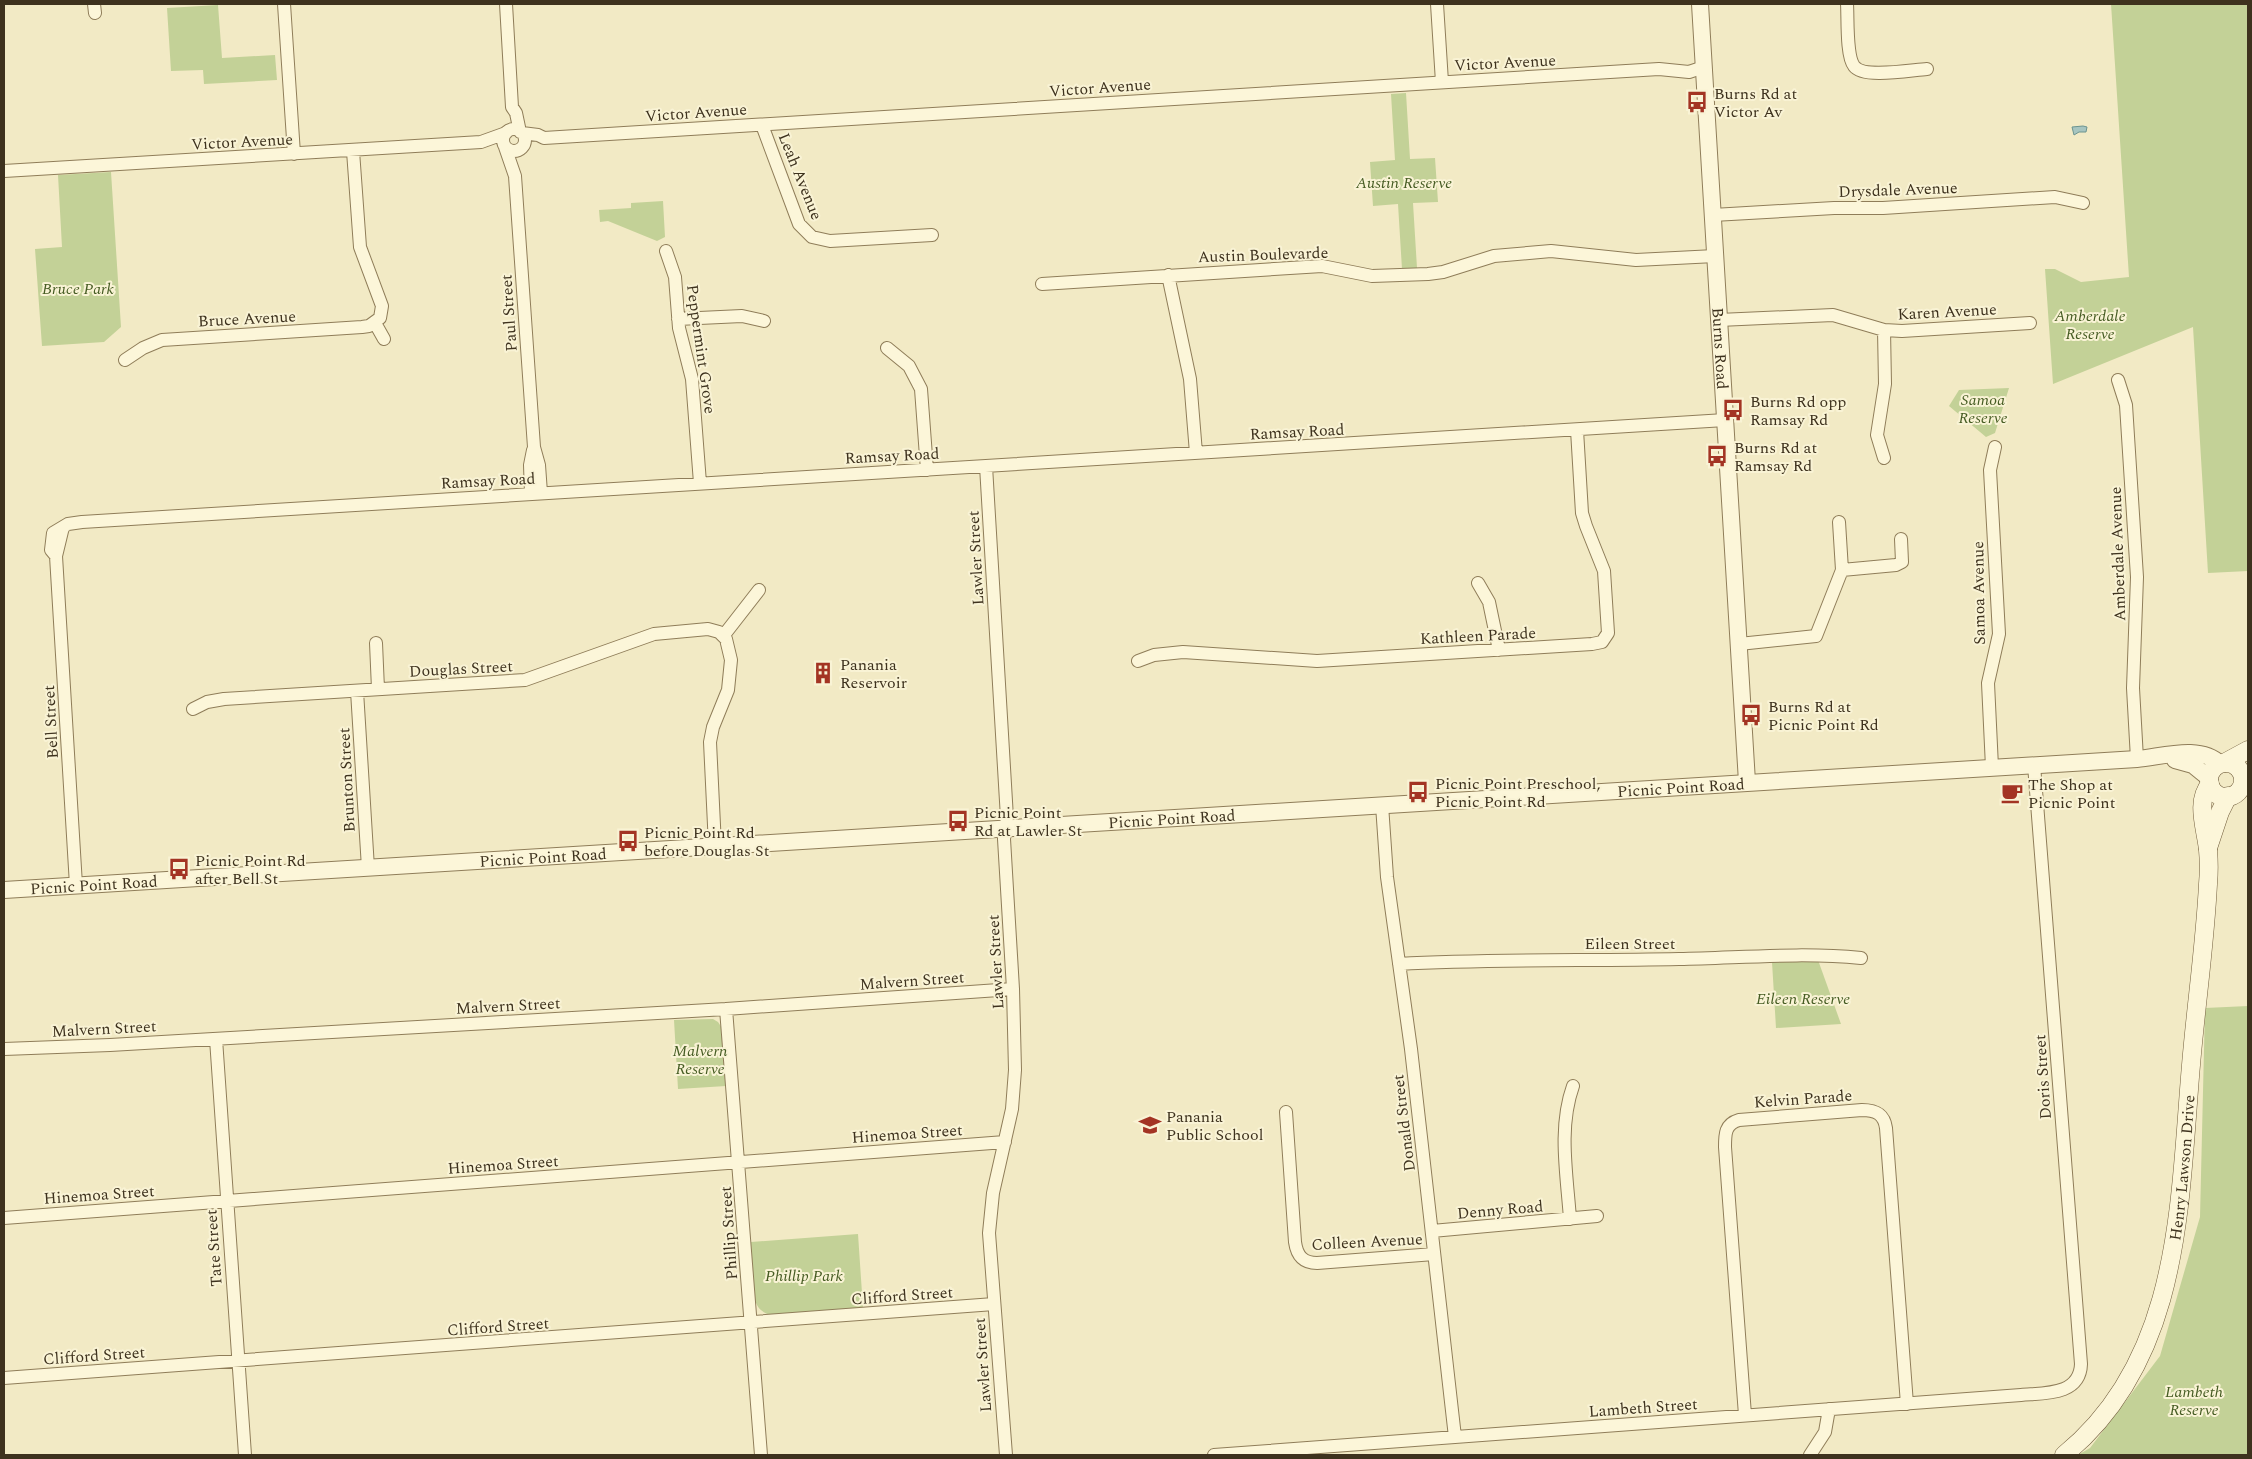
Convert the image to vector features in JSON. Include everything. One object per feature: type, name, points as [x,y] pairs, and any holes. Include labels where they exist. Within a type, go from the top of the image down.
[{"type":"main road","points":[[2222,763],[2229,763],[2246,772],[2239,790],[2228,796],[2217,794],[2210,781],[2212,771],[2222,763],[2248,750]]},
{"type":"main road","name":"Henry Lawson Drive","points":[[2064,1455],[2102,1418],[2127,1382],[2147,1343],[2167,1280],[2180,1195],[2206,908],[2208,849],[2204,832],[2203,808],[2205,791],[2210,781]]},
{"type":"main road","name":"Henry Lawson Drive","points":[[2208,849],[2220,812],[2228,796]]},
{"type":"street","points":[[284,4],[294,154]]},
{"type":"street","name":"Paul Street","points":[[506,4],[512,106],[521,132]]},
{"type":"street","points":[[1437,4],[1442,82]]},
{"type":"street","name":"Burns Road","points":[[1700,4],[1747,782]]},
{"type":"street","points":[[1847,4],[1850,54],[1854,66],[1858,70],[1867,73],[1927,69]]},
{"type":"street","name":"Victor Avenue","points":[[521,132],[544,138],[1659,69],[1689,72],[1704,67]]},
{"type":"street","name":"Paul Street","points":[[512,106],[508,113],[506,140],[515,176],[534,447],[539,465],[536,494]]},
{"type":"street","name":"Leah Avenue","points":[[762,125],[797,219],[805,231],[812,237],[830,241],[932,235]]},
{"type":"street","points":[[513,130],[521,132],[524,139],[521,148],[511,151],[506,140],[513,130]]},
{"type":"street","name":"Victor Avenue","points":[[521,148],[544,138]]},
{"type":"street","name":"Victor Avenue","points":[[4,171],[353,151],[506,140]]},
{"type":"street","name":"Paul Street","points":[[515,176],[519,171],[521,148]]},
{"type":"street","points":[[353,151],[360,247],[382,306],[380,318],[375,323],[384,339]]},
{"type":"street","name":"Drysdale Avenue","points":[[1713,215],[1840,207],[1883,208],[2055,197],[2084,203]]},
{"type":"street","name":"Peppermint Grove","points":[[666,251],[675,277],[678,319],[692,379],[700,483]]},
{"type":"street","name":"Austin Boulevarde","points":[[1042,284],[1322,266],[1372,276],[1421,274],[1443,272],[1494,256],[1551,251],[1636,260],[1715,256]]},
{"type":"street","points":[[1168,275],[1190,379],[1196,453]]},
{"type":"street","name":"Karen Avenue","points":[[1719,320],[1833,314],[1884,330],[1902,331],[2030,323]]},
{"type":"street","points":[[678,319],[735,316],[764,322]]},
{"type":"street","name":"Bruce Avenue","points":[[125,360],[143,348],[162,340],[362,327],[375,323]]},
{"type":"street","points":[[1884,330],[1885,384],[1877,435],[1884,458]]},
{"type":"street","points":[[887,348],[909,366],[920,388],[927,470]]},
{"type":"street","name":"Amberdale Avenue","points":[[2118,380],[2126,405],[2137,577],[2133,688],[2137,759]]},
{"type":"street","name":"Ramsay Road","points":[[62,527],[82,522],[1725,420]]},
{"type":"street","name":"Kathleen Parade","points":[[1138,661],[1154,655],[1183,652],[1317,661],[1597,644],[1606,638],[1608,633],[1604,571],[1582,512],[1577,430]]},
{"type":"street","name":"Samoa Avenue","points":[[1992,768],[1988,683],[1999,634],[1990,470],[1995,447]]},
{"type":"street","name":"Lawler Street","points":[[986,466],[1007,818],[1004,839],[1013,989],[1014,1086],[1005,1142],[993,1193],[990,1219],[994,1304],[1006,1455]]},
{"type":"street","points":[[1739,644],[1816,636],[1842,570],[1839,522]]},
{"type":"street","name":"Bell Street","points":[[62,527],[56,556],[76,885]]},
{"type":"street","points":[[1842,570],[1896,565],[1902,562],[1901,539]]},
{"type":"street","points":[[1478,583],[1489,602],[1499,650]]},
{"type":"street","points":[[715,846],[710,749],[713,727],[726,699],[730,680],[730,649],[724,635],[759,590]]},
{"type":"street","name":"Douglas Street","points":[[193,709],[207,702],[224,699],[525,680],[654,634],[708,628],[724,635]]},
{"type":"street","points":[[376,643],[378,689]]},
{"type":"street","name":"Brunton Street","points":[[357,691],[368,868]]},
{"type":"street","name":"Picnic Point Road","points":[[4,890],[2137,759],[2160,757],[2176,753],[2214,758],[2222,763]]},
{"type":"street","name":"Picnic Point Road","points":[[2160,757],[2193,765],[2210,781]]},
{"type":"street","name":"Doris Street","points":[[2034,765],[2080,1364],[2079,1376],[2073,1384]]},
{"type":"street","name":"Donald Street","points":[[1382,805],[1386,877],[1399,964],[1432,1231],[1455,1437]]},
{"type":"street","name":"Eileen Street","points":[[1399,964],[1480,960],[1677,959],[1830,955],[1861,958]]},
{"type":"street","name":"Malvern Street","points":[[4,1049],[216,1039],[726,1009],[1013,989]]},
{"type":"street","name":"Phillip Street","points":[[726,1009],[761,1455]]},
{"type":"street","name":"Tate Street","points":[[216,1039],[245,1455]]},
{"type":"street","points":[[1570,1219],[1565,1149],[1565,1118],[1566,1106],[1573,1086]]},
{"type":"street","name":"Kelvin Parade","points":[[1745,1415],[1725,1147],[1728,1125],[1739,1120],[1852,1111],[1875,1111],[1885,1120],[1907,1404]]},
{"type":"street","name":"Colleen Avenue","points":[[1286,1112],[1295,1242],[1301,1258],[1305,1261],[1318,1263],[1434,1254]]},
{"type":"street","name":"Hinemoa Street","points":[[4,1218],[1005,1142]]},
{"type":"street","name":"Denny Road","points":[[1432,1231],[1597,1216]]},
{"type":"street","name":"Clifford Street","points":[[4,1378],[994,1304]]},
{"type":"street","name":"Lambeth Street","points":[[1214,1455],[1371,1449],[1455,1437],[2057,1392],[2073,1384]]},
{"type":"street","points":[[1810,1455],[1825,1432],[1829,1409]]},
{"type":"green space","name":"Amberdale Reserve","points":[[2111,4],[2248,4],[2248,571],[2208,573],[2193,327],[2053,384],[2045,269],[2055,269],[2081,282],[2129,277]]},
{"type":"green space","points":[[218,5],[222,58],[275,55],[277,80],[204,84],[203,70],[171,71],[167,8]]},
{"type":"green space","name":"Austin Reserve","points":[[1406,93],[1410,159],[1435,158],[1438,202],[1413,203],[1417,268],[1402,269],[1398,204],[1373,206],[1370,162],[1395,160],[1391,94]]},
{"type":"green space","name":"Bruce Park","points":[[111,172],[121,327],[104,342],[42,346],[35,249],[62,247],[58,175]]},
{"type":"green space","points":[[663,201],[665,237],[657,241],[608,221],[600,222],[599,210],[631,208],[631,203]]},
{"type":"green space","name":"Samoa Reserve","points":[[2009,388],[1995,433],[1986,437],[1949,406],[1959,390]]},
{"type":"green space","name":"Eileen Reserve","points":[[1818,960],[1841,1024],[1776,1028],[1772,962]]},
{"type":"green space","name":"Lambeth Reserve","points":[[2248,1006],[2248,1455],[2078,1455],[2090,1448],[2160,1356],[2200,1217],[2205,1008]]},
{"type":"green space","name":"Malvern Reserve","points":[[713,1019],[722,1028],[726,1086],[678,1089],[674,1020]]},
{"type":"green space","name":"Phillip Park","points":[[858,1234],[863,1308],[772,1315],[763,1312],[758,1307],[753,1284],[751,1242]]},
{"type":"water","points":[[2072,127],[2087,127],[2086,132],[2079,132],[2074,135]]},
{"type":"place","name":"Burns Rd at Victor Av","points":[[1697,102]]},
{"type":"place","name":"Burns Rd opp Ramsay Rd","points":[[1733,410]]},
{"type":"place","name":"Burns Rd at Ramsay Rd","points":[[1717,456]]},
{"type":"place","name":"Panania Reservoir","points":[[823,673]]},
{"type":"place","name":"Burns Rd at Picnic Point Rd","points":[[1751,715]]},
{"type":"place","name":"Picnic Point Preschool, Picnic Point Rd","points":[[1418,792]]},
{"type":"place","name":"The Shop at Picnic Point","points":[[2012,793]]},
{"type":"place","name":"Picnic Point Rd at Lawler St","points":[[958,821]]},
{"type":"place","name":"Picnic Point Rd before Douglas St","points":[[628,841]]},
{"type":"place","name":"Picnic Point Rd after Bell St","points":[[179,869]]},
{"type":"place","name":"Panania Public School","points":[[1150,1125]]}]
